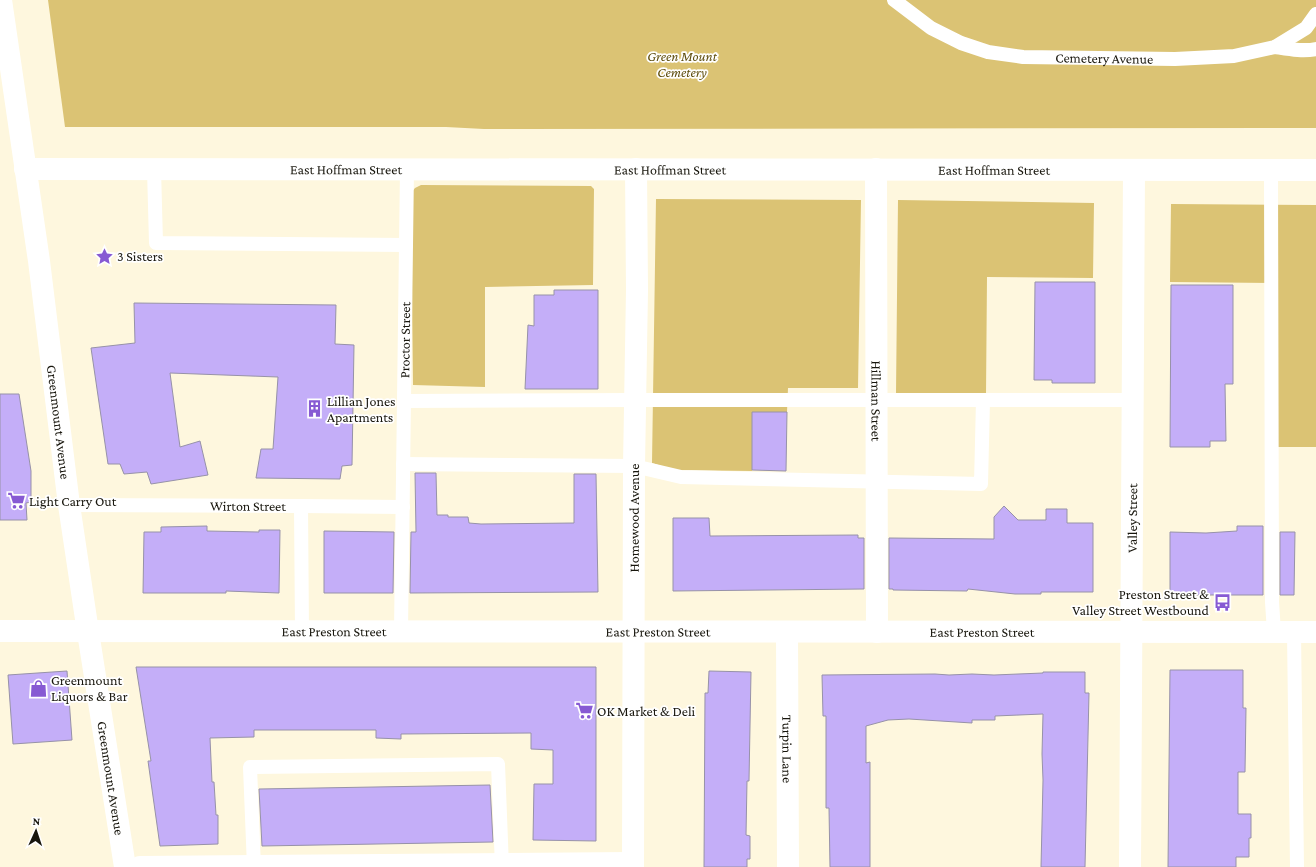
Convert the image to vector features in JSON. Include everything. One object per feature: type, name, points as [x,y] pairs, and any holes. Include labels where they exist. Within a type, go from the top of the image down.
[{"type":"street","name":"Greenmount Avenue","points":[[1,0],[39,261],[69,505],[125,867]]},
{"type":"street","name":"East Hoffman Street","points":[[25,169],[1316,170]]},
{"type":"street","name":"Homewood Avenue","points":[[633,865],[634,466],[637,290],[636,170]]},
{"type":"street","name":"Hillman Street","points":[[876,170],[877,632]]},
{"type":"street","name":"Valley Street","points":[[1130,867],[1134,170]]},
{"type":"street","name":"East Preston Street","points":[[0,632],[1316,632]]},
{"type":"street","name":"Turpin Lane","points":[[787,632],[788,867]]},
{"type":"street","points":[[140,867],[633,865]]},
{"type":"lane","name":"Cemetery Avenue","points":[[894,0],[931,28],[961,43],[988,52],[1023,57],[1182,58],[1234,56],[1275,47],[1306,28],[1316,14]]},
{"type":"lane","points":[[1275,47],[1311,50],[1316,48]]},
{"type":"lane","name":"Proctor Street","points":[[401,632],[408,169]]},
{"type":"lane","points":[[154,170],[156,243],[406,245]]},
{"type":"lane","points":[[1271,170],[1272,602],[1284,632],[1297,867]]},
{"type":"lane","points":[[405,402],[635,400],[1133,400]]},
{"type":"lane","points":[[404,464],[634,466],[681,477],[981,484],[983,400]]},
{"type":"lane","name":"Wirton Street","points":[[69,505],[301,506],[302,632]]},
{"type":"lane","points":[[301,506],[403,506]]},
{"type":"lane","points":[[254,867],[250,767],[498,764],[502,865]]},
{"type":"green space","name":"Green Mount Cemetery","points":[[48,0],[1316,0],[1316,128],[484,129],[446,127],[65,127]]},
{"type":"green space","points":[[421,185],[591,186],[594,189],[593,285],[485,287],[485,387],[413,385],[411,193],[415,188]]},
{"type":"green space","points":[[656,199],[861,200],[858,388],[788,388],[787,412],[753,412],[752,471],[674,470],[652,463]]},
{"type":"green space","points":[[898,200],[1094,203],[1093,278],[987,277],[986,394],[896,393]]},
{"type":"green space","points":[[1171,204],[1316,205],[1316,447],[1275,447],[1276,283],[1170,282]]},
{"type":"building","points":[[1035,282],[1095,282],[1095,383],[1052,383],[1052,380],[1034,380]]},
{"type":"building","points":[[1171,285],[1233,285],[1233,384],[1225,384],[1226,441],[1210,441],[1210,447],[1170,447]]},
{"type":"building","points":[[554,290],[598,290],[598,389],[525,389],[528,325],[534,326],[534,295],[554,295]]},
{"type":"building","name":"Lillian Jones Apartments","points":[[134,303],[336,305],[335,344],[354,345],[352,465],[342,466],[340,479],[256,478],[261,449],[273,449],[278,377],[170,373],[180,447],[200,441],[208,475],[151,484],[147,472],[124,474],[120,464],[108,464],[91,348],[135,343]]},
{"type":"building","points":[[0,394],[19,394],[31,471],[31,502],[26,503],[27,520],[0,520]]},
{"type":"building","points":[[752,412],[787,412],[786,471],[752,470]]},
{"type":"building","points":[[415,473],[436,473],[437,515],[448,515],[448,517],[468,517],[469,523],[481,524],[574,523],[574,474],[596,474],[598,592],[410,593],[411,532],[416,532]]},
{"type":"building","points":[[1004,506],[1018,520],[1046,520],[1046,509],[1067,509],[1067,523],[1093,523],[1093,592],[1041,592],[1041,594],[1015,594],[968,589],[967,591],[889,589],[889,538],[994,539],[994,517]]},
{"type":"building","points":[[673,518],[709,518],[710,536],[858,535],[858,538],[864,538],[864,589],[673,591]]},
{"type":"building","points":[[207,526],[207,531],[259,532],[259,530],[280,530],[279,593],[226,591],[226,593],[143,593],[144,532],[161,532],[161,527]]},
{"type":"building","points":[[1237,526],[1263,526],[1263,595],[1170,595],[1170,532],[1206,533],[1237,531]]},
{"type":"building","points":[[324,531],[394,532],[393,593],[324,593]]},
{"type":"building","points":[[1280,532],[1295,532],[1294,595],[1280,595]]},
{"type":"building","points":[[136,667],[596,667],[596,841],[533,840],[534,784],[553,784],[553,750],[531,749],[531,733],[401,734],[401,739],[376,738],[376,730],[254,730],[254,737],[210,738],[212,782],[214,782],[216,815],[218,815],[218,844],[160,846],[148,761],[151,761]]},
{"type":"building","points":[[1170,670],[1243,670],[1243,708],[1246,708],[1245,772],[1238,772],[1238,814],[1251,814],[1251,838],[1249,838],[1249,857],[1236,857],[1236,867],[1168,867]]},
{"type":"building","points":[[67,671],[72,740],[13,744],[8,675]]},
{"type":"building","points":[[709,671],[751,672],[749,781],[747,781],[746,835],[750,836],[750,859],[747,859],[747,867],[704,867],[705,693],[708,693]]},
{"type":"building","points":[[1043,672],[1085,672],[1085,693],[1089,693],[1085,867],[1041,867],[1043,714],[995,716],[995,720],[972,720],[972,723],[909,719],[888,720],[866,726],[866,763],[870,762],[870,867],[830,867],[829,808],[826,808],[826,716],[823,716],[822,675],[994,675]]},
{"type":"building","points":[[490,785],[493,842],[262,846],[259,789]]},
{"type":"place","name":"3 Sisters","points":[[104,256]]},
{"type":"place","name":"Lillian Jones Apartments","points":[[314,409]]},
{"type":"place","name":"Light Carry Out","points":[[16,501]]},
{"type":"place","name":"Preston Street & Valley Street Westbound","points":[[1222,602]]},
{"type":"place","name":"Greenmount Liquors & Bar","points":[[38,688]]},
{"type":"place","name":"OK Market & Deli","points":[[584,711]]}]
